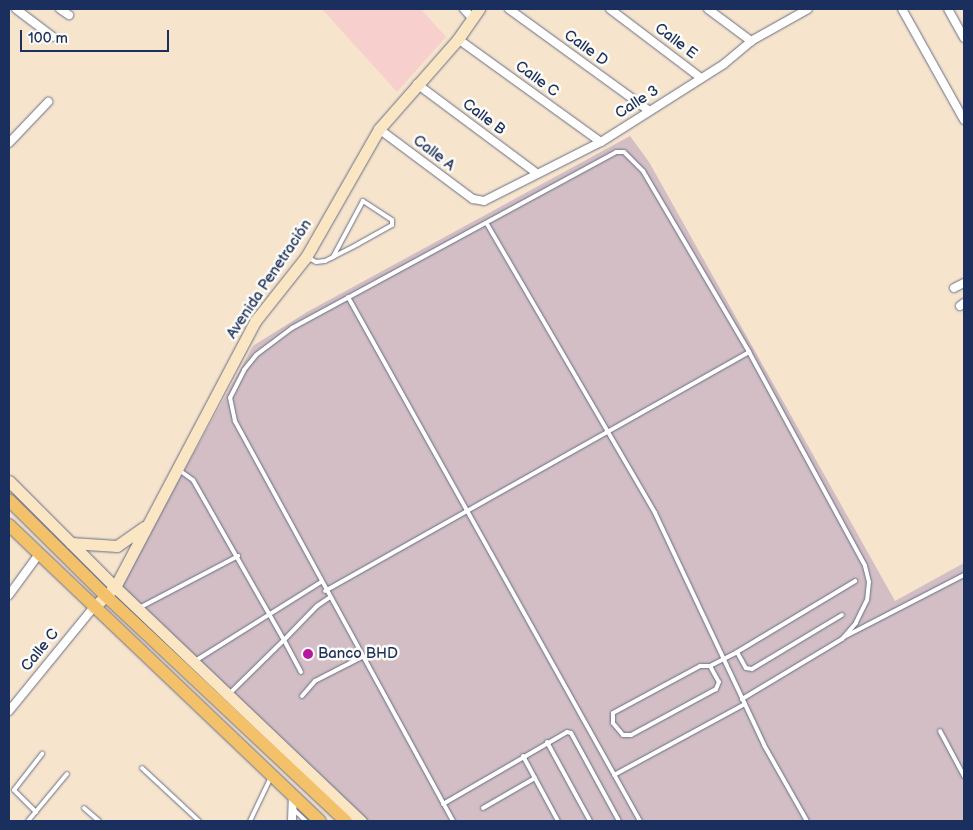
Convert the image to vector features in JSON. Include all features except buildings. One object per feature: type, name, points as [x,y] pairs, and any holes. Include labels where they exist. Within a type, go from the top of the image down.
[{"type":"main road","points":[[9,500],[110,591],[346,821]]},
{"type":"main road","points":[[9,525],[93,608],[320,821]]},
{"type":"street","points":[[16,9],[53,36]]},
{"type":"street","points":[[60,9],[69,16]]},
{"type":"street","points":[[464,9],[476,14]]},
{"type":"street","name":"Calle D","points":[[509,9],[648,110]]},
{"type":"street","name":"Calle E","points":[[610,9],[701,78]]},
{"type":"street","points":[[708,9],[751,41]]},
{"type":"street","name":"Calle 3","points":[[473,199],[484,201],[535,172],[600,142],[701,78],[751,41],[806,9]]},
{"type":"street","points":[[902,9],[962,110],[964,120]]},
{"type":"street","points":[[948,9],[964,38]]},
{"type":"street","name":"Avenida Penetración","points":[[93,608],[110,591],[179,470],[250,328],[306,257],[379,129],[458,39],[476,14]]},
{"type":"street","name":"Calle C","points":[[458,39],[600,142]]},
{"type":"street","name":"Calle B","points":[[417,84],[535,172]]},
{"type":"street","points":[[9,143],[48,102]]},
{"type":"street","name":"Calle A","points":[[379,129],[473,199]]},
{"type":"street","points":[[954,288],[964,283]]},
{"type":"street","points":[[9,481],[71,543],[110,591],[137,609],[360,821]]},
{"type":"street","points":[[71,543],[117,546],[148,524]]},
{"type":"street","points":[[9,595],[39,554]]},
{"type":"street","name":"Calle C","points":[[9,711],[93,608]]},
{"type":"street","points":[[292,795],[294,810],[292,821]]},
{"type":"lane","points":[[453,821],[325,591],[235,421],[230,398],[244,370],[256,355],[292,328],[616,152],[624,152],[643,171],[749,352],[865,566],[869,582],[867,600],[856,623],[842,639]]},
{"type":"lane","points":[[306,257],[320,262],[333,257],[392,225],[392,220],[363,201],[333,257]]},
{"type":"lane","points":[[486,224],[609,430],[656,513],[742,699],[807,821]]},
{"type":"lane","points":[[348,297],[640,821]]},
{"type":"lane","points":[[325,591],[749,352]]},
{"type":"lane","points":[[179,470],[193,480],[238,556],[301,672]]},
{"type":"lane","points":[[137,609],[238,556]]},
{"type":"lane","points":[[742,699],[842,639],[964,575]]},
{"type":"lane","points":[[710,666],[718,682],[716,689],[631,735],[624,735],[612,722],[613,713],[700,666],[710,666],[737,652],[855,581]]},
{"type":"lane","points":[[193,662],[271,616],[321,582]]},
{"type":"lane","points":[[227,695],[317,606],[329,598]]},
{"type":"lane","points":[[737,652],[746,668],[752,669],[842,615]]},
{"type":"lane","points":[[302,696],[315,681],[362,657]]},
{"type":"lane","points":[[614,775],[745,704]]},
{"type":"lane","points":[[940,731],[964,776]]},
{"type":"lane","points":[[443,804],[567,732],[572,733],[619,821]]},
{"type":"lane","points":[[548,742],[590,821]]},
{"type":"lane","points":[[36,812],[14,790],[42,754]]},
{"type":"lane","points":[[524,756],[558,821]]},
{"type":"lane","points":[[142,768],[199,821]]},
{"type":"lane","points":[[28,821],[66,774]]},
{"type":"lane","points":[[250,821],[272,775]]},
{"type":"lane","points":[[483,808],[535,778]]},
{"type":"lane","points":[[84,808],[99,821]]},
{"type":"lane","points":[[294,810],[306,821]]},
{"type":"shaded area","points":[[322,9],[421,9],[446,37],[397,92]]},
{"type":"shaded area","points":[[630,136],[649,162],[895,601],[964,563],[964,821],[349,821],[114,597],[253,346],[307,312]]},
{"type":"place","name":"Banco BHD","points":[[308,654]]}]
